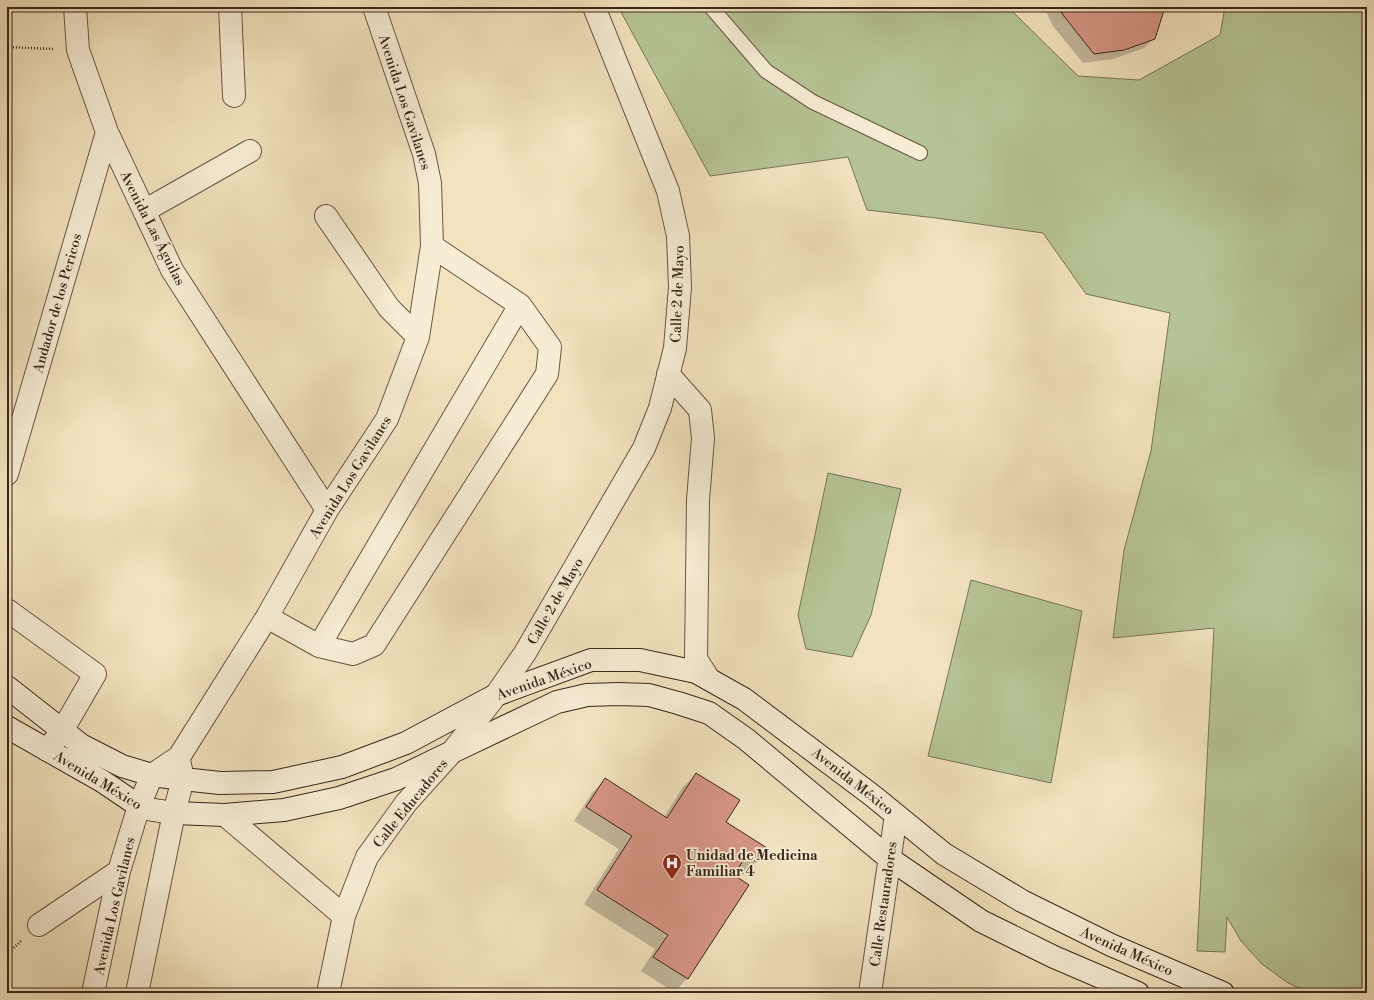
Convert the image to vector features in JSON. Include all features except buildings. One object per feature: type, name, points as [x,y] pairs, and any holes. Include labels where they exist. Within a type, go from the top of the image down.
[{"type":"street","name":"Avenida Las Águilas","points":[[75,7],[78,50],[106,132],[172,270],[327,510]]},
{"type":"street","points":[[230,7],[234,96]]},
{"type":"street","name":"Avenida Los Gavilanes","points":[[179,757],[267,617],[327,510],[387,419],[418,337],[432,246],[430,183],[424,154],[374,7]]},
{"type":"street","name":"Calle 2 de Mayo","points":[[452,752],[496,695],[525,653],[644,448],[660,408],[675,348],[680,287],[678,236],[668,191],[594,7]]},
{"type":"street","name":"Andador de los Pericos","points":[[7,474],[106,132]]},
{"type":"street","points":[[144,211],[250,151]]},
{"type":"street","points":[[326,216],[389,308],[418,337]]},
{"type":"street","points":[[267,617],[320,646],[353,654],[374,645],[547,374],[550,347],[520,305],[432,246]]},
{"type":"street","points":[[320,646],[520,305]]},
{"type":"street","points":[[668,374],[700,410],[703,438],[698,500],[696,659],[709,679]]},
{"type":"street","points":[[7,610],[95,674],[62,731],[47,750]]},
{"type":"street","name":"Avenida México","points":[[7,687],[81,745],[122,766],[152,775],[220,783],[273,782],[342,767],[406,743],[496,695],[591,660],[640,660],[696,672],[744,699],[873,796],[944,854],[1022,901],[1111,945],[1223,993]]},
{"type":"street","name":"Avenida México","points":[[7,727],[102,781],[139,806],[147,809],[174,813],[225,815],[284,810],[339,798],[396,780],[558,702],[587,695],[649,695],[708,713],[746,739],[890,859],[980,921],[1054,957],[1138,993]]},
{"type":"street","name":"Calle Educadores","points":[[328,993],[344,916],[367,857],[406,803],[452,752]]},
{"type":"street","points":[[136,993],[174,813],[183,779],[179,757],[152,775]]},
{"type":"street","name":"Avenida Los Gavilanes","points":[[93,993],[119,871],[139,806],[152,775]]},
{"type":"street","points":[[225,815],[344,916]]},
{"type":"street","name":"Calle Restauradores","points":[[870,993],[896,815]]},
{"type":"street","points":[[39,925],[119,871]]},
{"type":"lane","points":[[712,7],[766,71],[813,102],[920,153]]},
{"type":"path","points":[[7,47],[78,50]]},
{"type":"green space","points":[[630,7],[1012,7],[1013,12],[1078,76],[1139,80],[1220,35],[1225,7],[1367,7],[1367,993],[1311,993],[1288,983],[1262,964],[1241,941],[1227,917],[1225,952],[1197,951],[1214,628],[1113,638],[1124,550],[1151,451],[1170,313],[1086,294],[1043,233],[867,210],[848,157],[710,176],[621,12]]},
{"type":"green space","points":[[828,473],[901,489],[871,615],[852,657],[806,649],[798,615]]},
{"type":"green space","points":[[971,580],[1082,611],[1051,783],[928,756]]},
{"type":"place","name":"Unidad de Medicina Familiar 4","points":[[672,880]]}]
